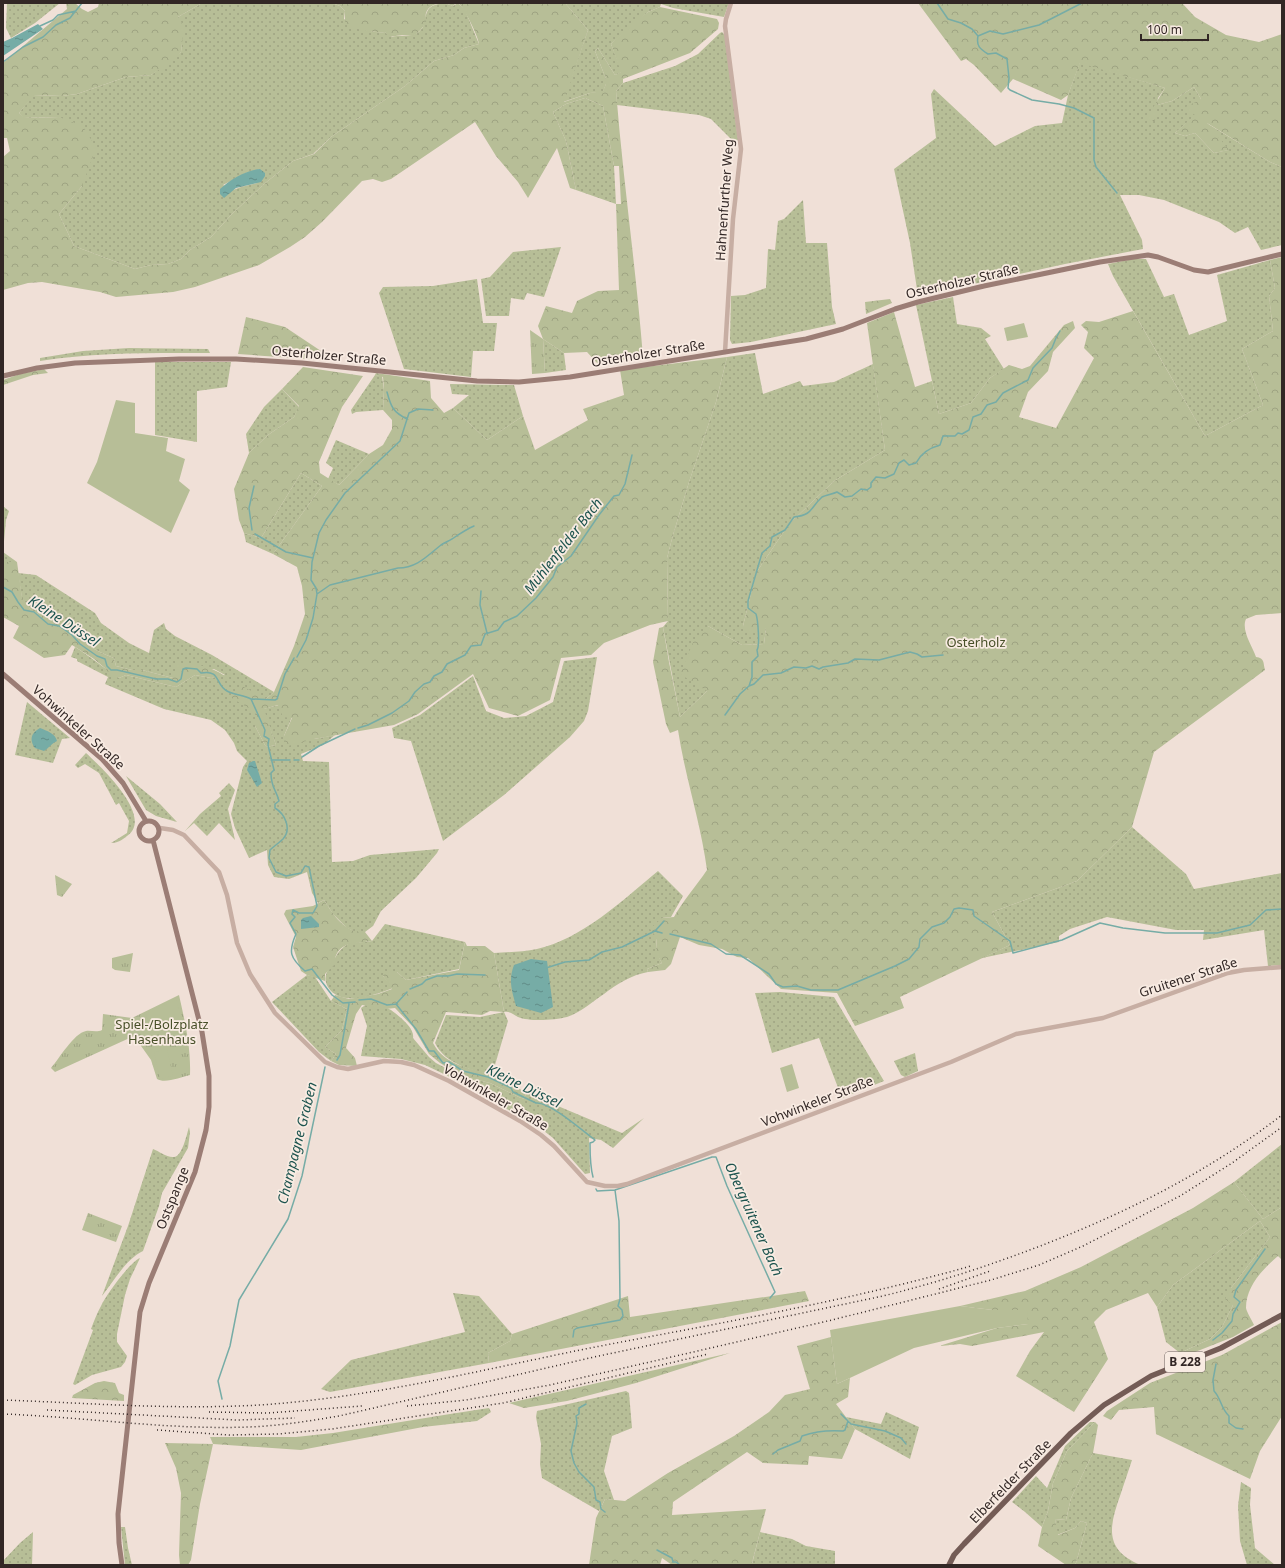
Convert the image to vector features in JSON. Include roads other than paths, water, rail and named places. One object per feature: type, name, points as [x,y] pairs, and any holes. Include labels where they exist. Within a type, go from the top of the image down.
[{"type":"main road","name":"Osterholzer Straße","points":[[3,376],[36,368],[75,363],[179,359],[236,359],[309,364],[462,380],[519,382],[570,377],[824,335],[918,302],[984,286],[1100,262],[1148,255],[1194,270],[1208,272],[1282,254]]},
{"type":"main road","name":"Vohwinkeler Straße","points":[[4,675],[102,759],[123,783],[146,821]]},
{"type":"main road","points":[[146,821],[154,822],[160,828],[158,836],[153,840],[146,840],[140,834],[140,827],[146,821]]},
{"type":"main road","name":"Ostspange","points":[[122,1565],[119,1543],[118,1514],[138,1323],[142,1302],[149,1283],[198,1164],[206,1130],[209,1093],[208,1060],[202,1032],[153,840]]},
{"type":"main road","name":"Elberfelder Straße","points":[[949,1565],[951,1559],[964,1544],[1071,1433],[1092,1415],[1151,1376],[1221,1348],[1282,1315]]},
{"type":"street","name":"Hahnenfurther Weg","points":[[726,352],[733,219],[741,149],[725,26],[732,3]]},
{"type":"street","name":"Vohwinkeler Straße","points":[[160,828],[173,830],[184,835],[219,872],[228,895],[237,943],[250,974],[275,1013],[325,1062],[337,1067],[348,1069],[380,1062],[394,1061],[414,1065],[431,1072],[509,1114],[541,1135],[554,1146],[583,1179],[595,1185],[611,1187],[627,1184],[951,1062],[1016,1034],[1103,1018]]},
{"type":"street","name":"Gruitener Straße","points":[[1103,1018],[1228,973],[1244,970],[1282,967]]},
{"type":"water","points":[[38,24],[43,29],[3,56],[3,42]]},
{"type":"water","points":[[260,169],[265,173],[265,176],[261,182],[236,188],[224,198],[220,194],[220,189],[228,182],[244,173]]},
{"type":"water","points":[[40,728],[53,734],[57,741],[44,751],[35,748],[32,742],[33,734]]},
{"type":"water","points":[[255,761],[262,783],[257,787],[247,770],[249,763]]},
{"type":"water","points":[[311,916],[319,924],[319,927],[301,929],[301,920]]},
{"type":"water","points":[[531,959],[547,961],[553,1007],[541,1013],[516,1006],[512,991],[511,976],[514,965]]},
{"type":"waterway","points":[[3,62],[23,47],[43,37],[56,25],[70,18],[82,3]]},
{"type":"waterway","points":[[937,3],[948,19],[961,23],[972,29],[978,36],[979,47],[988,54],[996,53],[1007,59],[1009,78],[1008,88],[1010,90],[1032,100],[1074,108],[1094,118],[1094,160],[1096,167],[1117,193]]},
{"type":"waterway","points":[[978,36],[990,31],[1003,34],[1039,25],[1082,3]]},
{"type":"waterway","points":[[40,26],[53,20],[58,15],[76,11]]},
{"type":"waterway","points":[[725,715],[740,694],[749,686],[752,677],[752,662],[758,656],[757,617],[756,614],[748,608],[748,601],[762,553],[770,546],[772,537],[785,530],[794,517],[808,513],[822,497],[837,492],[845,497],[852,496],[861,489],[867,490],[871,487],[871,483],[876,477],[885,478],[894,474],[899,463],[904,460],[909,465],[916,463],[920,456],[926,451],[940,445],[943,436],[955,436],[958,433],[962,434],[969,430],[973,417],[981,414],[987,405],[996,402],[1003,393],[1028,380],[1033,368],[1052,348],[1060,331]]},
{"type":"waterway","points":[[387,392],[393,408],[407,419]]},
{"type":"waterway","points":[[297,657],[306,640],[313,618],[317,594],[316,588],[311,580],[312,562],[319,533],[326,520],[345,493],[400,441],[409,413],[418,409],[433,410]]},
{"type":"waterway","name":"Mühlenfelder Bach","points":[[358,728],[368,725],[392,713],[409,701],[415,692],[424,684],[430,682],[434,676],[442,672],[447,664],[465,655],[471,646],[481,645],[485,634],[498,630],[504,622],[517,616],[536,598],[553,577],[557,567],[571,556],[614,496],[619,495],[625,484],[632,455]]},
{"type":"waterway","points":[[252,530],[249,508],[254,486]]},
{"type":"waterway","points":[[317,594],[330,585],[416,564],[441,545],[474,526]]},
{"type":"waterway","points":[[255,534],[286,552],[313,558]]},
{"type":"waterway","name":"Kleine Düssel","points":[[3,587],[12,592],[24,610],[34,612],[48,624],[59,626],[65,630],[80,644],[97,656],[105,659],[107,666],[111,670],[156,679],[168,679],[177,682],[181,679],[183,669],[197,669],[201,673],[207,672],[215,675],[223,688],[227,691],[251,699],[265,730],[264,736],[269,739],[268,745],[274,770],[271,773],[272,782],[279,801],[275,804],[275,808],[282,814],[287,826],[286,835],[270,850],[269,858],[276,872],[286,876],[301,873],[305,866],[309,867],[317,906],[313,913],[299,913],[293,910],[292,914],[295,917],[290,923],[296,934],[291,950],[293,958],[305,971],[312,969],[332,995],[343,1003],[355,1002]]},
{"type":"waterway","points":[[481,591],[480,605],[487,633]]},
{"type":"waterway","points":[[749,686],[754,684],[763,675],[781,673],[794,667],[806,668],[812,666],[819,669],[848,663],[855,659],[879,660],[910,652],[922,657],[943,655]]},
{"type":"waterway","points":[[252,699],[277,699],[285,674],[294,658]]},
{"type":"waterway","name":"Mühlenfelder Bach","points":[[302,757],[319,746],[355,729]]},
{"type":"waterway","name":"Mühlenfelder Bach","points":[[271,760],[290,760]]},
{"type":"waterway","name":"Mühlenfelder Bach","points":[[294,760],[299,760]]},
{"type":"waterway","points":[[670,934],[711,944],[726,954],[740,955],[769,974],[776,984],[783,987],[797,986],[811,990],[838,990],[909,959],[919,947],[920,939],[932,927],[944,923],[950,917],[954,909],[959,908],[973,910],[974,916],[1010,941],[1013,953],[1062,940],[1100,923],[1123,928],[1165,933],[1217,933],[1250,925],[1266,910],[1282,909]]},
{"type":"waterway","points":[[656,930],[664,921]]},
{"type":"waterway","points":[[546,968],[565,962],[589,960],[602,952],[622,947],[655,931],[662,933]]},
{"type":"waterway","points":[[410,989],[437,976],[457,974],[485,975]]},
{"type":"waterway","points":[[396,1004],[407,992]]},
{"type":"waterway","name":"Kleine Düssel","points":[[359,1000],[371,999],[387,1005],[396,1004],[416,1029],[429,1051],[434,1051],[443,1063],[449,1062],[463,1071],[488,1077],[511,1088],[513,1092],[536,1103],[549,1107],[575,1124],[595,1140],[590,1143],[593,1177]]},
{"type":"waterway","name":"Champagne Graben","points":[[337,1060],[340,1055],[349,1004]]},
{"type":"waterway","name":"Champagne Graben","points":[[222,1399],[218,1381],[230,1346],[239,1300],[288,1219],[302,1176],[325,1067]]},
{"type":"waterway","name":"Obergruitener Bach","points":[[615,1190],[712,1157],[716,1157],[727,1186],[775,1292],[770,1298]]},
{"type":"waterway","name":"Kleine Düssel","points":[[573,1337],[574,1330],[577,1328],[620,1320],[623,1316],[622,1310],[618,1306],[620,1299],[619,1221],[615,1190],[597,1191],[596,1189]]},
{"type":"waterway","points":[[1213,1340],[1222,1333],[1232,1321],[1233,1314],[1240,1302],[1234,1297],[1236,1290],[1265,1249]]},
{"type":"waterway","points":[[1216,1364],[1213,1380],[1214,1391],[1224,1410],[1229,1416],[1229,1423],[1236,1428],[1243,1429]]},
{"type":"waterway","name":"Kleine Düssel","points":[[586,1404],[579,1408],[579,1414],[576,1416],[577,1423],[571,1451],[574,1463],[579,1472],[594,1487],[596,1500],[600,1502],[601,1509],[605,1512]]},
{"type":"waterway","name":"Obergruitener Bach","points":[[841,1414],[851,1424],[885,1431],[901,1438],[906,1444]]},
{"type":"waterway","points":[[773,1454],[778,1450],[800,1441],[802,1436],[822,1431],[843,1431],[845,1430],[848,1421]]},
{"type":"waterway","name":"Kleine Düssel","points":[[657,1550],[672,1558],[673,1562],[680,1565]]},
{"type":"railway","points":[[3,1414],[187,1427],[248,1427],[294,1423],[339,1416],[594,1357],[883,1296],[946,1279],[987,1265],[1048,1243],[1111,1217],[1199,1171],[1227,1154],[1282,1115]]},
{"type":"railway","points":[[407,1406],[466,1400],[550,1385],[832,1320],[991,1280],[1039,1265],[1083,1246],[1180,1196],[1232,1163],[1282,1127]]},
{"type":"railway","points":[[3,1400],[131,1406],[195,1407],[259,1405],[341,1396],[423,1383],[585,1349],[779,1312],[875,1291],[971,1266]]},
{"type":"railway","points":[[939,1289],[990,1271]]},
{"type":"railway","points":[[157,1430],[229,1435],[278,1434],[332,1429],[503,1403],[708,1354]]},
{"type":"railway","points":[[209,1412],[268,1413],[362,1406]]},
{"type":"railway","points":[[47,1410],[237,1420],[295,1418]]},
{"type":"park label","name":"Osterholz","points":[[976,642]]},
{"type":"park label","name":"Spiel-/Bolzplatz Hasenhaus","points":[[162,1032]]}]
